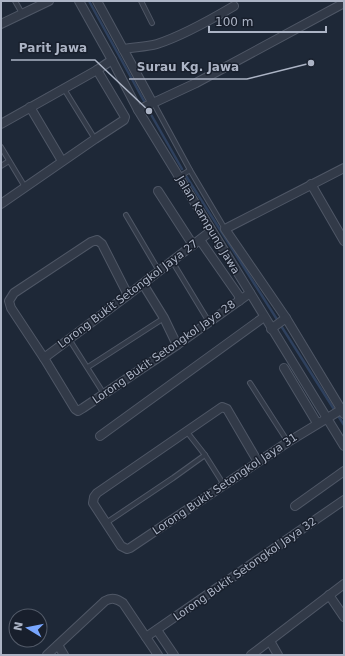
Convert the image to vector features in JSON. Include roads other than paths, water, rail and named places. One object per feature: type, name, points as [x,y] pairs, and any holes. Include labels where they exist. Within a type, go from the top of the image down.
[{"type":"street","points":[[1,24],[23,15],[49,1]]},
{"type":"street","name":"Jalan Kampung Jawa","points":[[79,1],[138,110],[264,317],[274,327],[337,413]]},
{"type":"street","points":[[97,1],[152,102]]},
{"type":"street","points":[[138,110],[152,102],[196,83],[344,3]]},
{"type":"street","points":[[124,49],[164,41],[204,23],[234,6]]},
{"type":"street","points":[[1,124],[112,60]]},
{"type":"street","points":[[1,204],[94,138],[124,120],[125,117],[97,70]]},
{"type":"street","points":[[30,107],[62,161]]},
{"type":"street","points":[[225,229],[344,168]]},
{"type":"street","points":[[311,184],[344,241]]},
{"type":"street","points":[[158,191],[239,296],[239,301]]},
{"type":"street","name":"Jalan Kampung Jawa","points":[[225,229],[286,318],[337,413],[344,446]]},
{"type":"street","name":"Lorong Bukit Setongkol Jaya 27","points":[[44,358],[212,231]]},
{"type":"street","points":[[44,358],[11,308],[9,301],[14,293],[91,242],[97,240],[102,244],[128,295]]},
{"type":"street","points":[[142,284],[164,318],[177,345]]},
{"type":"street","name":"Lorong Bukit Setongkol Jaya 28","points":[[44,358],[75,409],[78,410],[177,345],[250,293]]},
{"type":"street","points":[[100,436],[264,317]]},
{"type":"street","points":[[274,327],[286,318]]},
{"type":"street","points":[[284,368],[317,423]]},
{"type":"street","points":[[106,523],[93,503],[96,495],[222,407],[227,409],[258,462]]},
{"type":"street","name":"Lorong Bukit Setongkol Jaya 31","points":[[106,523],[124,548],[126,549],[134,546],[317,423],[337,413]]},
{"type":"street","points":[[295,506],[344,471]]},
{"type":"street","name":"Lorong Bukit Setongkol Jaya 32","points":[[146,638],[344,500]]},
{"type":"street","points":[[251,655],[344,584]]},
{"type":"street","points":[[330,595],[344,617]]},
{"type":"street","points":[[47,655],[105,601],[114,598],[123,603],[158,655]]},
{"type":"street","points":[[157,630],[174,655]]},
{"type":"street","points":[[270,641],[278,655]]},
{"type":"street","points":[[58,645],[64,655]]},
{"type":"lane","points":[[15,1],[23,15]]},
{"type":"lane","points":[[141,1],[152,22]]},
{"type":"lane","points":[[64,88],[94,138]]},
{"type":"lane","points":[[152,102],[225,229]]},
{"type":"lane","points":[[1,146],[25,187]]},
{"type":"lane","points":[[1,166],[9,161]]},
{"type":"lane","points":[[179,177],[190,170]]},
{"type":"lane","points":[[126,215],[159,271]]},
{"type":"lane","points":[[172,261],[209,322]]},
{"type":"lane","points":[[88,367],[164,318]]},
{"type":"lane","points":[[69,339],[104,394]]},
{"type":"lane","points":[[250,383],[288,442]]},
{"type":"lane","points":[[187,432],[205,455],[225,485]]},
{"type":"lane","points":[[106,523],[205,455]]},
{"type":"waterway","points":[[89,1],[144,101]]},
{"type":"waterway","points":[[149,111],[182,169]]},
{"type":"waterway","points":[[186,176],[344,425]]},
{"type":"place","name":"Surau Kg. Jawa","points":[[311,63]]},
{"type":"place","name":"Parit Jawa","points":[[149,111]]}]
